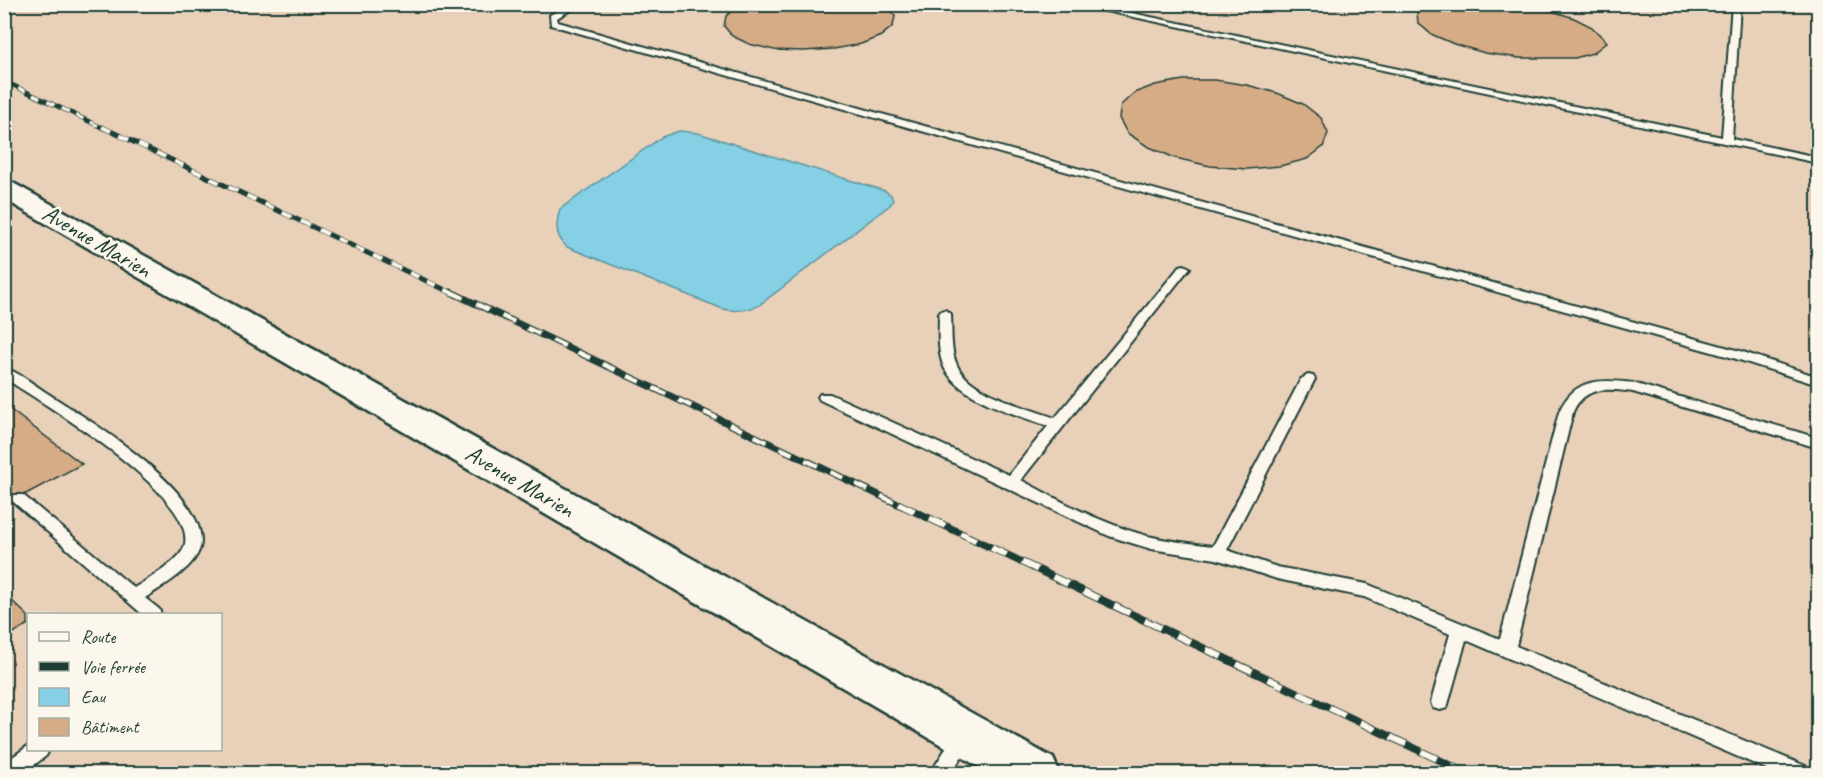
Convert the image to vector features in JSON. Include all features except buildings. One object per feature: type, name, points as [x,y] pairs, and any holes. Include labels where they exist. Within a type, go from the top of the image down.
[{"type":"street","name":"Avenue Marien","points":[[4,188],[1036,774]]},
{"type":"lane","points":[[577,4],[556,14],[553,17],[554,23],[896,121],[1735,354],[1818,381]]},
{"type":"lane","points":[[1076,4],[1818,160]]},
{"type":"lane","points":[[1727,140],[1736,4]]},
{"type":"lane","points":[[1011,482],[1184,268]]},
{"type":"lane","points":[[945,314],[946,348],[951,367],[959,380],[974,390],[1058,425]]},
{"type":"lane","points":[[4,372],[123,450],[171,492],[194,530],[194,541],[183,561],[133,597]]},
{"type":"lane","points":[[1217,553],[1308,379]]},
{"type":"lane","points":[[1506,650],[1566,412],[1570,401],[1579,392],[1590,387],[1606,386],[1633,389],[1818,443]]},
{"type":"lane","points":[[825,397],[1130,537],[1156,544],[1217,553],[1276,573],[1367,591],[1801,774]]},
{"type":"lane","points":[[18,499],[151,613]]},
{"type":"lane","points":[[1440,702],[1460,630]]},
{"type":"lane","points":[[940,774],[966,734]]},
{"type":"lane","points":[[5,774],[38,751]]},
{"type":"shaded area","points":[[5,5],[1818,5],[1818,773],[5,774]]},
{"type":"water","points":[[679,131],[698,133],[885,191],[891,195],[893,201],[758,306],[749,309],[723,309],[567,247],[563,243],[557,229],[560,209],[662,137]]},
{"type":"railway","points":[[4,81],[105,129]]},
{"type":"railway","points":[[102,127],[454,294]]},
{"type":"railway","points":[[451,292],[902,506]]},
{"type":"railway","points":[[899,504],[1469,774]]}]
